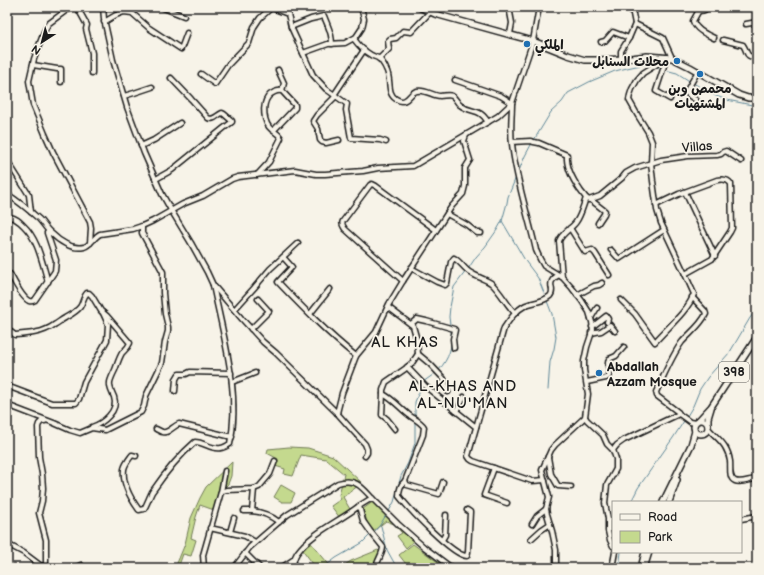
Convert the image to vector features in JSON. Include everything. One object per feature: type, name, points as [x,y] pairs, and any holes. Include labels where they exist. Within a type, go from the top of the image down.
[{"type":"main road","points":[[419,7],[450,19],[533,41],[585,60],[620,59],[647,56],[666,57],[698,71],[739,95],[748,98],[757,98]]},
{"type":"main road","name":"398","points":[[697,422],[711,407],[757,337]]},
{"type":"main road","name":"398","points":[[707,428],[711,407]]},
{"type":"main road","points":[[663,501],[691,445],[695,431],[694,426],[697,422],[703,420],[707,428],[691,445]]},
{"type":"main road","points":[[695,431],[700,434]]},
{"type":"main road","points":[[669,501],[687,453]]},
{"type":"main road","points":[[641,568],[645,553]]},
{"type":"main road","points":[[644,568],[649,553]]},
{"type":"street","points":[[70,7],[48,24],[44,32],[29,81],[33,105],[53,152],[90,222],[90,244]]},
{"type":"street","points":[[77,7],[87,25],[86,29],[92,53],[92,73]]},
{"type":"street","points":[[103,7],[104,22],[113,60],[142,146],[170,210],[191,243],[213,285],[232,382],[233,433],[230,444],[221,448],[195,442],[184,452],[160,482],[152,493],[144,509],[140,510],[133,502],[124,477],[124,468],[127,461],[132,455],[136,456]]},
{"type":"street","points":[[161,7],[184,16]]},
{"type":"street","points":[[287,7],[291,27],[313,75],[326,89],[347,104],[346,110],[351,138],[380,140],[386,142]]},
{"type":"street","points":[[302,53],[328,44],[345,43],[356,37],[362,28],[364,19],[361,7]]},
{"type":"street","points":[[509,7],[512,23],[510,34]]},
{"type":"street","points":[[540,7],[533,41],[512,103],[512,142],[517,171],[536,250],[540,259],[544,266],[560,276],[577,294],[591,318],[592,327],[584,361],[588,394],[585,417],[588,422],[603,435],[607,444],[613,450],[616,459],[616,469],[607,485],[605,503],[608,519],[608,531],[612,544]]},
{"type":"street","points":[[620,59],[621,51],[635,24],[630,7]]},
{"type":"street","points":[[695,8],[702,11],[706,10],[708,7]]},
{"type":"street","points":[[200,74],[215,84],[228,65],[249,42],[254,27],[260,18],[272,8],[288,14]]},
{"type":"street","points":[[695,8],[698,12],[693,21],[694,23],[702,32],[714,38]]},
{"type":"street","points":[[104,22],[124,12],[132,13],[149,28],[181,49],[187,33]]},
{"type":"street","points":[[379,59],[389,49],[388,41],[390,39],[396,38],[403,31],[411,32],[430,12]]},
{"type":"street","points":[[291,27],[311,19],[324,16],[331,31],[332,44]]},
{"type":"street","points":[[746,24],[757,22]]},
{"type":"street","points":[[635,24],[663,38],[666,57],[656,91],[670,99]]},
{"type":"street","points":[[600,42],[605,41],[613,32],[629,38]]},
{"type":"street","points":[[354,38],[359,46],[372,56],[379,59],[388,73],[391,96],[395,99],[400,101],[404,100],[417,91],[429,92],[441,96],[451,95],[463,107],[481,113],[488,122]]},
{"type":"street","points":[[722,40],[744,45],[747,55],[749,57],[757,58]]},
{"type":"street","points":[[340,140],[326,143],[322,142],[320,140],[318,129],[313,121],[335,95],[364,50]]},
{"type":"street","points":[[621,300],[635,314],[655,342],[685,310],[694,294],[661,223],[656,205],[651,163],[652,142],[648,131],[629,100],[637,80],[643,73],[666,57]]},
{"type":"street","points":[[33,65],[61,69],[61,82]]},
{"type":"street","points":[[278,70],[284,83],[282,91]]},
{"type":"street","points":[[696,100],[686,92],[698,71]]},
{"type":"street","points":[[156,180],[172,170],[232,122],[222,113],[213,119],[208,118],[171,78]]},
{"type":"street","points":[[455,80],[501,96],[512,103]]},
{"type":"street","points":[[124,96],[152,87]]},
{"type":"street","points":[[257,175],[269,162],[280,138],[277,132],[271,129],[264,114],[268,97],[278,90],[282,91],[295,105],[295,108],[274,130]]},
{"type":"street","points":[[7,194],[40,220],[50,233],[73,247],[80,248],[90,244],[96,236],[100,234],[133,229],[142,226],[170,210],[188,201],[203,196],[238,177],[294,170],[325,174],[413,166],[498,116],[512,103]]},
{"type":"street","points":[[142,146],[180,123]]},
{"type":"street","points":[[337,413],[342,394],[356,356],[376,332],[402,281],[455,202],[463,194],[465,189],[465,168],[470,160],[464,141],[467,134]]},
{"type":"street","points":[[512,142],[530,141],[539,143],[567,155],[567,163],[571,174],[580,190],[586,198],[605,211],[598,223]]},
{"type":"street","name":"Villas","points":[[591,200],[600,196],[626,173],[635,168],[661,160],[688,156],[721,154],[726,151],[741,161]]},
{"type":"street","points":[[7,160],[29,195],[31,213]]},
{"type":"street","points":[[656,205],[685,192],[722,179],[728,180],[731,184],[731,230],[729,235],[710,261],[685,274]]},
{"type":"street","points":[[402,281],[342,226],[343,220],[372,184],[436,230]]},
{"type":"street","points":[[685,192],[714,256]]},
{"type":"street","points":[[560,276],[559,241],[561,236],[575,223],[586,198]]},
{"type":"street","points":[[447,214],[481,233]]},
{"type":"street","points":[[7,220],[10,217],[17,219],[35,240],[48,282]]},
{"type":"street","points":[[92,428],[105,430],[141,412],[146,396],[162,362],[168,331],[162,293],[163,272],[142,233],[142,226]]},
{"type":"street","points":[[570,228],[586,252],[592,250],[596,253],[609,275]]},
{"type":"street","points":[[611,250],[619,260],[664,230]]},
{"type":"street","points":[[7,274],[10,274],[17,287],[28,301],[35,300],[55,272],[56,260],[47,233],[50,233]]},
{"type":"street","points":[[235,309],[270,269],[298,243]]},
{"type":"street","points":[[282,257],[292,267],[278,282],[356,356]]},
{"type":"street","points":[[411,268],[445,285],[447,283],[451,262],[454,258],[469,272],[491,284],[515,313]]},
{"type":"street","points":[[544,480],[532,481],[473,462],[469,458],[468,454],[504,328],[515,313],[525,306],[539,302],[549,296],[552,292],[552,281],[560,276]]},
{"type":"street","points":[[577,294],[602,283]]},
{"type":"street","points":[[213,285],[263,342],[337,413],[365,444],[367,448],[365,456]]},
{"type":"street","points":[[310,314],[330,289]]},
{"type":"street","points":[[7,329],[15,335],[25,335],[43,331],[74,313],[80,307],[84,297],[87,293],[89,293],[96,304],[130,343],[129,347],[122,354],[110,382],[110,388],[115,401],[114,408],[107,418],[100,424],[92,428],[76,432],[7,405]]},
{"type":"street","points":[[692,298],[705,311],[706,314],[703,320],[682,342],[656,392],[657,396],[679,414],[690,422],[697,422]]},
{"type":"street","points":[[251,329],[269,311],[258,299]]},
{"type":"street","points":[[388,307],[398,316],[411,324],[417,340],[418,354],[412,363],[386,382],[383,390],[382,415],[395,429]]},
{"type":"street","points":[[591,318],[597,308]]},
{"type":"street","points":[[7,386],[52,403],[76,403],[79,399],[84,382],[106,340],[108,324],[103,312]]},
{"type":"street","points":[[592,327],[606,316],[608,322]]},
{"type":"street","points":[[411,324],[417,319],[454,329],[454,348]]},
{"type":"street","points":[[591,333],[610,325],[615,331]]},
{"type":"street","points":[[586,382],[609,376],[609,359],[616,356],[624,347]]},
{"type":"street","points":[[418,354],[444,379],[448,392]]},
{"type":"street","points":[[407,367],[425,386],[476,427]]},
{"type":"street","points":[[175,391],[176,379],[179,374],[186,374],[190,372],[231,373]]},
{"type":"street","points":[[232,382],[255,373]]},
{"type":"street","points":[[383,394],[389,397],[424,427],[423,435],[405,481],[399,491],[399,496],[416,516],[436,535],[464,556],[467,556],[470,512],[467,510]]},
{"type":"street","points":[[456,411],[464,397]]},
{"type":"street","points":[[613,450],[624,440],[679,414]]},
{"type":"street","points":[[556,568],[556,550],[546,509],[549,497],[542,470],[551,450],[555,445],[585,417]]},
{"type":"street","points":[[7,544],[47,568],[46,540],[39,513],[43,488],[38,437],[39,424],[42,421],[48,421]]},
{"type":"street","points":[[156,429],[164,433],[179,424],[232,437]]},
{"type":"street","points":[[707,428],[726,448],[730,460],[732,478],[735,481],[740,482],[757,480]]},
{"type":"street","points":[[548,457],[552,474],[558,486],[570,486]]},
{"type":"street","points":[[221,492],[226,490],[254,489],[259,487],[270,474],[275,461]]},
{"type":"street","points":[[494,468],[484,495],[507,503]]},
{"type":"street","points":[[204,568],[203,555],[221,492],[225,471]]},
{"type":"street","points":[[234,568],[245,553],[256,542],[287,515],[338,483],[344,481],[353,482],[359,485],[398,524],[424,547],[452,568]]},
{"type":"street","points":[[405,481],[406,485],[439,494],[444,482]]},
{"type":"street","points":[[252,511],[254,489]]},
{"type":"street","points":[[281,568],[293,560],[307,542],[328,526],[372,498]]},
{"type":"street","points":[[359,506],[363,521],[384,546],[383,551],[376,563],[376,568]]},
{"type":"street","points":[[532,524],[537,516],[546,509]]},
{"type":"street","points":[[244,511],[257,511],[270,516],[279,522]]},
{"type":"street","points":[[442,540],[445,535],[446,516]]},
{"type":"street","points":[[742,519],[757,516]]},
{"type":"street","points":[[230,532],[234,518]]},
{"type":"street","points":[[531,539],[550,524]]},
{"type":"street","points":[[210,528],[245,536],[256,542]]},
{"type":"street","points":[[245,553],[260,568]]},
{"type":"street","points":[[612,568],[615,553]]},
{"type":"street","points":[[293,560],[293,568]]},
{"type":"street","points":[[70,568],[75,568],[81,565]]},
{"type":"green space","points":[[289,447],[308,448],[333,456],[362,483],[343,497],[351,511],[340,518],[331,506],[341,499],[339,495],[344,474],[326,459],[301,455],[293,476],[284,474],[285,469],[275,466],[278,459],[267,453],[268,449]]},
{"type":"green space","points":[[232,462],[231,476],[228,484],[219,493],[214,510],[200,505],[191,538],[196,540],[191,556],[183,554],[178,568],[175,568],[185,544],[191,518],[200,498],[206,487]]},
{"type":"green space","points":[[281,485],[295,493],[291,502],[282,502],[274,497]]},
{"type":"green space","points":[[374,501],[415,540],[406,548],[397,536],[402,533],[394,524],[386,521],[372,532],[363,509]]},
{"type":"green space","points":[[311,543],[332,568],[316,568],[302,549]]},
{"type":"green space","points":[[413,544],[446,568],[409,568],[399,555]]},
{"type":"green space","points":[[378,550],[383,555],[379,568],[340,568],[351,561]]},
{"type":"waterway","points":[[534,140],[551,112],[562,102],[568,93],[615,71],[645,64],[650,66]]},
{"type":"waterway","points":[[655,67],[662,69]]},
{"type":"waterway","points":[[665,70],[677,73],[691,82]]},
{"type":"waterway","points":[[693,83],[716,96],[727,100],[757,106]]},
{"type":"waterway","points":[[518,173],[532,143]]},
{"type":"waterway","points":[[468,269],[502,221],[508,197],[516,177]]},
{"type":"waterway","points":[[502,221],[526,262],[538,278],[546,298]]},
{"type":"waterway","points":[[450,325],[450,307],[454,287],[466,271]]},
{"type":"waterway","points":[[547,301],[552,314],[556,337],[550,362],[548,390]]},
{"type":"waterway","points":[[687,416],[700,389],[708,377],[730,352],[757,309]]},
{"type":"waterway","points":[[439,370],[450,352],[451,331]]},
{"type":"waterway","points":[[423,382],[437,372]]},
{"type":"waterway","points":[[415,416],[415,402],[422,385]]},
{"type":"waterway","points":[[388,513],[394,502],[401,476],[408,463],[415,443],[415,421]]},
{"type":"waterway","points":[[632,501],[638,488],[684,421]]},
{"type":"waterway","points":[[374,532],[386,515]]},
{"type":"waterway","points":[[381,526],[387,550],[397,568]]},
{"type":"waterway","points":[[323,568],[336,558],[362,543],[371,534]]},
{"type":"waterway","points":[[619,568],[621,553]]},
{"type":"place","name":"الملكي","points":[[527,44]]},
{"type":"place","name":"محلات السنابل","points":[[677,61]]},
{"type":"place","name":"محمص وبن المشتهيات","points":[[700,74]]},
{"type":"place","name":"Abdallah Azzam Mosque","points":[[599,373]]},
{"type":"district","name":"AL KHAS","points":[[405,342]]},
{"type":"district","name":"AL-KHAS AND AL-NU'MAN","points":[[463,394]]}]
